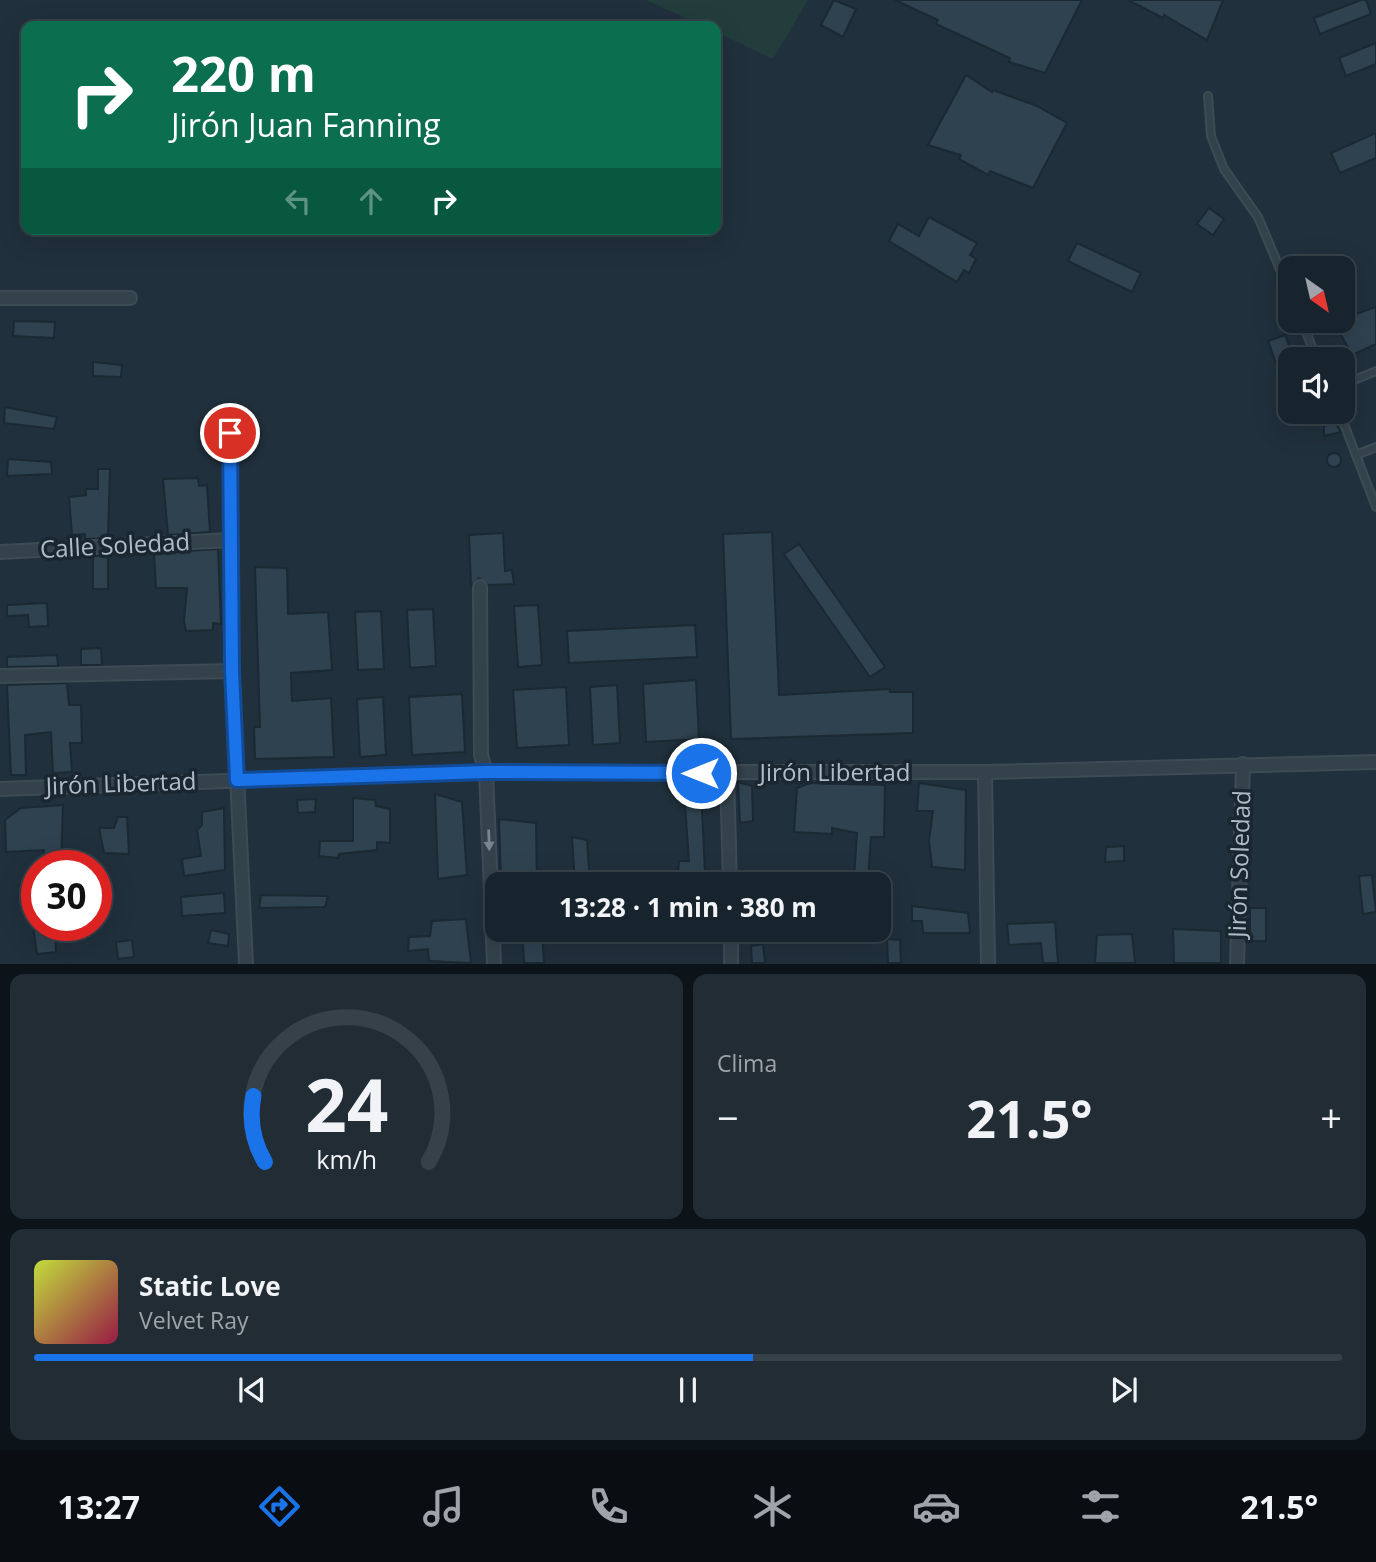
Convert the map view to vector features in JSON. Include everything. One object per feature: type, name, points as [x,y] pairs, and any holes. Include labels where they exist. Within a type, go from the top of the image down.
[{"type":"street","points":[[0,298],[130,298]]},
{"type":"street","points":[[230,433],[232,671],[246,964]]},
{"type":"street","name":"Calle Soledad","points":[[0,552],[231,540]]},
{"type":"street","points":[[480,587],[481,755],[486,772],[494,964]]},
{"type":"street","points":[[0,676],[232,671]]},
{"type":"street","name":"Jirón Libertad","points":[[0,789],[486,772],[985,772],[1376,762]]},
{"type":"street","name":"Jirón Soledad","points":[[1237,964],[1243,764]]},
{"type":"street","points":[[985,772],[988,964]]},
{"type":"street","points":[[727,773],[730,872]]},
{"type":"street","points":[[731,942],[731,964]]},
{"type":"lane","points":[[1208,96],[1211,136],[1224,169],[1258,217],[1278,264]]},
{"type":"lane","points":[[1355,380],[1376,371]]},
{"type":"lane","points":[[1344,424],[1376,507]]},
{"type":"lane","points":[[1356,455],[1376,447]]},
{"type":"green space","points":[[646,0],[808,0],[773,59],[721,34],[721,21],[692,21]]},
{"type":"building","points":[[834,0],[856,9],[843,37],[821,25]]},
{"type":"building","points":[[895,0],[1082,0],[1045,73],[1009,62],[1010,58],[936,24],[938,20]]},
{"type":"building","points":[[1128,0],[1223,0],[1207,40],[1164,15],[1163,18]]},
{"type":"building","points":[[1366,0],[1371,14],[1320,34],[1314,18]]},
{"type":"building","points":[[1376,43],[1376,64],[1346,76],[1339,58]]},
{"type":"building","points":[[966,75],[992,92],[993,90],[1037,106],[1067,123],[1033,188],[990,171],[988,175],[959,159],[961,155],[928,145]]},
{"type":"building","points":[[1376,133],[1376,158],[1340,173],[1331,153]]},
{"type":"building","points":[[1209,208],[1224,219],[1213,235],[1197,224]]},
{"type":"building","points":[[929,217],[977,243],[970,255],[976,259],[969,273],[964,270],[957,282],[889,241],[898,224],[919,236]]},
{"type":"building","points":[[1077,243],[1141,273],[1132,292],[1068,261]]},
{"type":"building","points":[[1376,307],[1376,344],[1355,354],[1355,347],[1348,347],[1340,333],[1355,333],[1355,314]]},
{"type":"building","points":[[14,321],[55,322],[54,338],[13,336]]},
{"type":"building","points":[[1285,335],[1290,347],[1278,347],[1278,369],[1268,341]]},
{"type":"building","points":[[93,362],[122,365],[121,377],[93,376]]},
{"type":"building","points":[[5,407],[57,417],[54,429],[4,423]]},
{"type":"building","points":[[1336,424],[1341,432],[1324,436],[1324,426]]},
{"type":"building","points":[[1334,453],[1339,455],[1339,465],[1334,467],[1329,465],[1327,460],[1329,455]]},
{"type":"building","points":[[8,459],[51,462],[52,474],[7,476]]},
{"type":"building","points":[[98,469],[110,469],[108,538],[85,539],[85,534],[72,535],[69,497],[86,495],[86,489],[98,489]]},
{"type":"building","points":[[198,478],[199,486],[207,485],[210,532],[168,535],[163,479]]},
{"type":"building","points":[[772,532],[779,695],[890,689],[890,692],[913,692],[913,733],[731,739],[723,534]]},
{"type":"building","points":[[503,533],[505,571],[512,570],[514,584],[488,585],[479,578],[471,586],[469,535]]},
{"type":"building","points":[[799,544],[885,667],[870,677],[784,554]]},
{"type":"building","points":[[218,549],[221,624],[213,623],[213,630],[186,631],[184,621],[187,588],[156,588],[154,553]]},
{"type":"building","points":[[108,555],[108,589],[93,589],[93,556]]},
{"type":"building","points":[[255,567],[287,568],[288,614],[328,612],[332,670],[291,673],[292,701],[331,698],[334,757],[255,759],[254,727],[260,727]]},
{"type":"building","points":[[47,603],[48,626],[29,627],[28,615],[7,616],[7,605]]},
{"type":"building","points":[[538,605],[542,665],[518,667],[514,606]]},
{"type":"building","points":[[433,609],[436,666],[410,668],[407,610]]},
{"type":"building","points":[[381,611],[384,669],[358,670],[355,612]]},
{"type":"building","points":[[695,625],[697,657],[569,663],[567,631]]},
{"type":"building","points":[[101,648],[102,665],[81,665],[81,649]]},
{"type":"building","points":[[57,655],[58,666],[7,667],[7,657]]},
{"type":"building","points":[[696,680],[699,739],[646,742],[643,684]]},
{"type":"building","points":[[67,683],[69,705],[81,705],[82,743],[70,743],[72,772],[53,773],[51,732],[25,735],[26,775],[11,775],[7,685]]},
{"type":"building","points":[[617,685],[620,743],[593,745],[590,687]]},
{"type":"building","points":[[566,687],[569,745],[517,748],[513,690]]},
{"type":"building","points":[[462,694],[465,752],[412,755],[409,697]]},
{"type":"building","points":[[383,697],[386,755],[360,757],[357,699]]},
{"type":"building","points":[[738,782],[752,786],[753,821],[740,823]]},
{"type":"building","points":[[810,783],[885,785],[884,837],[871,837],[869,872],[854,872],[857,833],[832,828],[832,834],[794,832],[797,788]]},
{"type":"building","points":[[919,783],[966,790],[965,870],[932,867],[929,840],[933,811],[917,811]]},
{"type":"building","points":[[701,789],[705,872],[678,872],[679,861],[689,861],[684,791]]},
{"type":"building","points":[[435,794],[462,802],[467,875],[438,879]]},
{"type":"building","points":[[353,798],[375,800],[376,806],[390,809],[390,843],[377,842],[377,850],[339,854],[338,858],[319,856],[320,841],[353,841]]},
{"type":"building","points":[[316,799],[315,812],[298,813],[297,800]]},
{"type":"building","points":[[63,805],[62,850],[6,852],[5,820],[21,808]]},
{"type":"building","points":[[224,808],[225,870],[184,876],[182,859],[201,856],[197,830],[202,825],[202,812]]},
{"type":"building","points":[[118,817],[127,817],[129,854],[103,850],[99,828],[114,828]]},
{"type":"building","points":[[499,819],[536,823],[537,872],[501,872]]},
{"type":"building","points":[[572,837],[587,840],[589,872],[574,872]]},
{"type":"building","points":[[1124,846],[1124,861],[1105,862],[1106,847]]},
{"type":"building","points":[[1372,875],[1376,912],[1363,914],[1359,876]]},
{"type":"building","points":[[224,893],[225,913],[182,916],[181,897]]},
{"type":"building","points":[[261,895],[328,896],[325,907],[259,908]]},
{"type":"building","points":[[912,906],[968,913],[970,933],[923,933],[922,921],[912,921]]},
{"type":"building","points":[[1250,908],[1266,908],[1266,941],[1250,941]]},
{"type":"building","points":[[466,919],[471,963],[429,961],[428,949],[408,951],[409,937],[430,936],[432,921]]},
{"type":"building","points":[[1055,922],[1058,963],[1043,963],[1041,943],[1009,945],[1007,924]]},
{"type":"building","points":[[1173,929],[1221,931],[1221,963],[1174,963]]},
{"type":"building","points":[[211,930],[229,934],[228,946],[208,943]]},
{"type":"building","points":[[1132,934],[1135,963],[1095,963],[1097,935]]},
{"type":"building","points":[[132,940],[134,957],[118,959],[116,942]]},
{"type":"building","points":[[900,940],[901,963],[888,963],[887,942]]},
{"type":"building","points":[[35,941],[56,941],[56,952],[37,954]]},
{"type":"building","points":[[523,942],[543,942],[544,963],[524,963]]},
{"type":"building","points":[[763,944],[765,963],[752,963],[751,946]]},
{"type":"route","points":[[230,433],[232,671],[237,780],[486,772],[701,773]]}]
